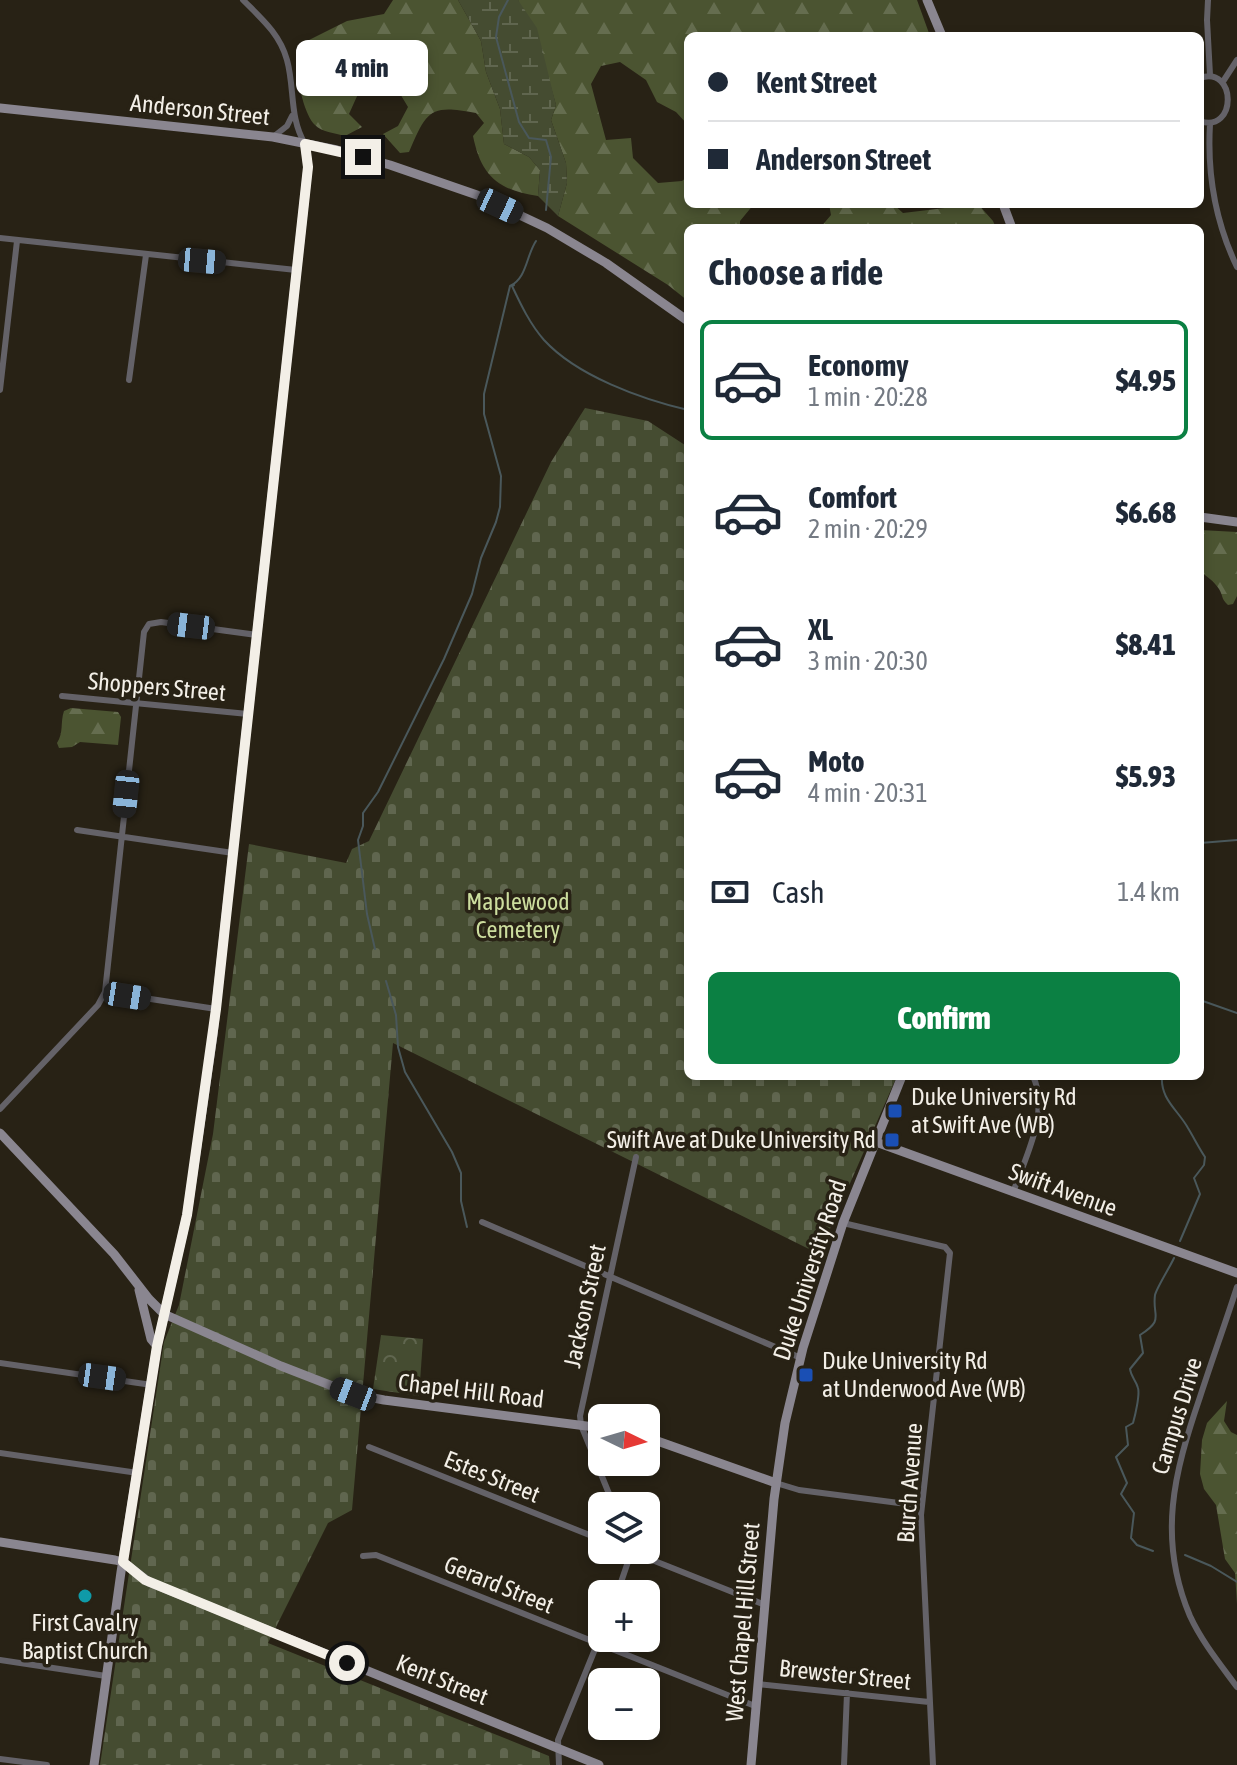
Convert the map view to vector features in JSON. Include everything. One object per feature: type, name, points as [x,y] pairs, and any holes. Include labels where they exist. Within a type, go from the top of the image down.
[{"type":"street","points":[[94,1765],[157,1346],[187,1215],[216,1009],[308,167],[305,144],[292,113],[284,51],[273,30],[243,0]]},
{"type":"street","points":[[927,0],[940,32]]},
{"type":"street","points":[[1208,0],[1210,75]]},
{"type":"street","points":[[1224,80],[1237,60]]},
{"type":"street","points":[[1204,77],[1210,75],[1224,80],[1234,89],[1230,113],[1218,122],[1204,122]]},
{"type":"street","name":"Anderson Street","points":[[0,108],[273,137],[390,165],[477,195],[547,228],[606,263],[684,318]]},
{"type":"street","points":[[273,137],[287,126],[292,113]]},
{"type":"street","points":[[1210,124],[1214,202],[1224,238],[1237,267]]},
{"type":"street","points":[[0,238],[296,270]]},
{"type":"street","points":[[0,390],[17,241]]},
{"type":"street","points":[[129,380],[146,255]]},
{"type":"street","points":[[1204,518],[1237,522]]},
{"type":"street","points":[[0,1109],[98,1005],[105,992],[144,632],[149,624],[161,622],[257,635]]},
{"type":"street","name":"Shoppers Street","points":[[62,696],[248,714]]},
{"type":"street","points":[[77,830],[233,853]]},
{"type":"street","points":[[105,992],[216,1009]]},
{"type":"street","name":"Duke University Road","points":[[776,1483],[785,1423],[801,1358],[843,1223],[900,1080]]},
{"type":"street","points":[[1013,1193],[1037,1123],[1039,1100],[1034,1080]]},
{"type":"street","name":"Chapel Hill Road","points":[[0,1133],[164,1314],[241,1350],[353,1394],[588,1426]]},
{"type":"street","name":"Swift Avenue","points":[[876,1142],[1237,1273]]},
{"type":"street","name":"Jackson Street","points":[[608,1492],[580,1416],[636,1157]]},
{"type":"street","points":[[482,1222],[801,1358]]},
{"type":"street","name":"Burch Avenue","points":[[843,1223],[945,1247],[950,1253],[922,1506],[933,1765]]},
{"type":"street","points":[[135,1279],[151,1339],[157,1346]]},
{"type":"street","name":"Campus Drive","points":[[1237,1287],[1180,1460],[1172,1498],[1171,1527],[1176,1570],[1191,1616],[1216,1660],[1237,1687]]},
{"type":"street","points":[[0,1363],[152,1385]]},
{"type":"street","points":[[660,1442],[799,1490],[922,1506]]},
{"type":"street","name":"Estes Street","points":[[369,1447],[588,1534]]},
{"type":"street","points":[[0,1453],[138,1473]]},
{"type":"street","name":"West Chapel Hill Street","points":[[751,1765],[776,1483]]},
{"type":"street","name":"Kent Street","points":[[0,1542],[123,1562],[149,1582],[599,1765]]},
{"type":"street","name":"Gerard Street","points":[[363,1556],[376,1555],[588,1640]]},
{"type":"street","points":[[660,1563],[765,1605]]},
{"type":"street","points":[[559,1765],[557,1748],[594,1652]]},
{"type":"street","name":"Gerard Street","points":[[617,1652],[755,1706]]},
{"type":"street","points":[[0,1660],[106,1676]]},
{"type":"street","name":"Brewster Street","points":[[757,1684],[929,1702]]},
{"type":"street","points":[[844,1765],[847,1693]]},
{"type":"street","points":[[0,1759],[47,1765]]},
{"type":"green space","points":[[393,0],[458,0],[481,41],[486,72],[500,109],[504,144],[529,157],[540,170],[538,196],[512,190],[486,171],[473,136],[484,123],[476,113],[449,109],[432,113],[409,152],[400,153],[383,134],[398,126],[408,107],[399,92],[384,84],[358,94],[349,114],[362,127],[345,136],[321,129],[310,119],[298,74],[299,45],[347,21],[384,14]]},
{"type":"green space","points":[[458,0],[518,0],[537,28],[556,105],[551,120],[566,163],[567,183],[558,216],[538,196],[540,170],[529,157],[504,144],[500,109],[486,72],[481,41]]},
{"type":"green space","points":[[518,0],[917,0],[929,32],[684,32],[684,121],[676,112],[657,102],[646,80],[620,62],[601,66],[591,84],[606,140],[631,138],[633,158],[658,183],[684,179],[684,208],[751,208],[740,224],[684,224],[684,298],[558,216],[567,183],[566,163],[551,120],[556,105],[547,73]]},
{"type":"green space","points":[[830,208],[897,208],[903,213],[982,208],[994,224],[823,224],[831,215]]},
{"type":"green space","name":"Maplewood Cemetery","points":[[585,408],[648,421],[684,444],[684,1080],[895,1080],[819,1254],[393,1043],[352,1510],[328,1523],[268,1643],[549,1756],[550,1765],[100,1765],[164,1342],[179,1305],[213,1134],[249,844],[346,863],[352,849],[369,841],[551,462]]},
{"type":"green space","points":[[1204,530],[1237,532],[1237,596],[1233,604],[1226,603],[1213,581],[1204,574]]},
{"type":"green space","points":[[71,708],[118,712],[121,717],[118,745],[80,742],[72,747],[59,748],[57,743],[64,711]]},
{"type":"green space","points":[[381,1335],[423,1339],[419,1396],[373,1389]]},
{"type":"green space","points":[[1227,1401],[1224,1421],[1237,1435],[1237,1604],[1235,1573],[1225,1559],[1216,1505],[1204,1489],[1200,1474],[1202,1440],[1207,1423]]},
{"type":"waterway","points":[[508,0],[499,17],[496,37],[519,122],[529,138],[546,140],[551,157],[546,210]]},
{"type":"waterway","points":[[375,949],[367,914],[358,840],[363,813],[378,792],[444,659],[472,594],[481,558],[496,522],[501,476],[484,414],[484,394],[510,286],[520,278],[536,241]]},
{"type":"waterway","points":[[514,285],[522,307],[539,334],[574,365],[630,393],[684,409]]},
{"type":"waterway","points":[[1204,843],[1237,840]]},
{"type":"waterway","points":[[386,981],[396,1015],[398,1047],[405,1072],[461,1173],[461,1201],[467,1227]]},
{"type":"waterway","points":[[1204,1001],[1237,1013]]},
{"type":"waterway","points":[[1162,1080],[1167,1098],[1205,1157],[1204,1165],[1194,1178],[1200,1194],[1180,1241]]},
{"type":"waterway","points":[[1153,1551],[1137,1545],[1131,1538],[1134,1513],[1121,1494],[1127,1483],[1116,1457],[1128,1445],[1126,1427],[1133,1423],[1137,1406],[1138,1388],[1130,1369],[1143,1353],[1140,1335],[1155,1321],[1155,1295],[1174,1258]]},
{"type":"waterway","points":[[1185,1555],[1237,1582]]},
{"type":"place","name":"Duke University Rd at Swift Ave (WB)","points":[[895,1111]]},
{"type":"place","name":"Swift Ave at Duke University Rd","points":[[892,1140]]},
{"type":"place","name":"Duke University Rd at Underwood Ave (WB)","points":[[806,1375]]},
{"type":"place","name":"First Cavalry Baptist Church","points":[[85,1596]]},
{"type":"route","points":[[347,1663],[145,1580],[123,1562],[157,1346],[187,1215],[216,1009],[308,167],[305,144],[363,157]]}]
